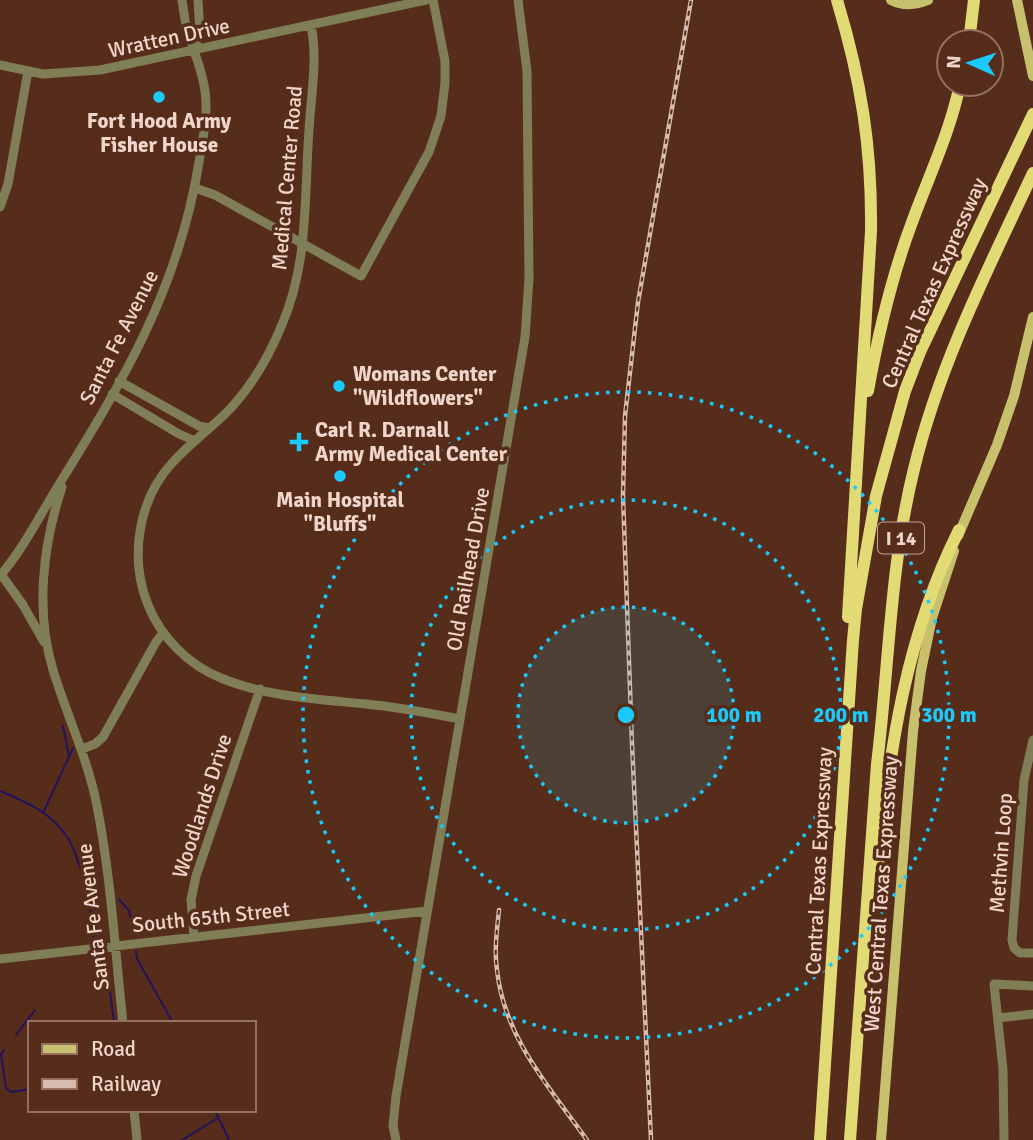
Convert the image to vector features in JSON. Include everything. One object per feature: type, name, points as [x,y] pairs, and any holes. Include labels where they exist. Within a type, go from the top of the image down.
[{"type":"highway","points":[[837,0],[860,87],[872,185],[871,244],[847,630],[844,751]]},
{"type":"highway","points":[[971,28],[974,0]]},
{"type":"highway","points":[[855,486],[876,348],[899,261],[942,149],[956,98]]},
{"type":"highway","name":"Central Texas Expressway","points":[[820,1140],[843,810],[844,751],[856,609],[876,496],[892,434],[920,352],[1033,114]]},
{"type":"highway","name":"Central Texas Expressway","points":[[850,1140],[877,764],[885,702],[892,606],[904,515],[935,397],[980,283],[1033,173]]},
{"type":"highway","points":[[866,921],[877,877],[887,780],[905,678],[938,575],[959,530]]},
{"type":"main road","points":[[891,0],[898,4],[910,4],[928,0]]},
{"type":"main road","points":[[1017,0],[1033,76]]},
{"type":"main road","name":"West Central Texas Expressway","points":[[881,1140],[913,731],[921,671],[932,618],[959,530],[997,445],[1014,396],[1033,317]]},
{"type":"street","name":"Santa Fe Avenue","points":[[1,575],[22,547],[120,381],[166,290],[184,235],[195,188],[206,110],[203,82],[188,36],[182,0]]},
{"type":"street","points":[[194,50],[200,32],[198,0]]},
{"type":"street","name":"Wratten Drive","points":[[0,65],[28,71],[80,73],[426,0]]},
{"type":"street","points":[[195,188],[215,195],[361,276],[419,171],[436,133],[444,102],[445,83],[444,51],[433,0]]},
{"type":"street","name":"Old Railhead Drive","points":[[396,1140],[393,1126],[396,1096],[527,316],[527,71],[518,0]]},
{"type":"street","name":"Medical Center Road","points":[[311,25],[315,55],[304,244],[295,288],[274,343],[242,395],[175,460],[158,481],[149,499],[140,532],[140,578],[149,607],[163,633],[186,657],[211,674],[260,689],[314,700],[378,705],[460,719]]},
{"type":"street","points":[[0,207],[8,184],[28,71]]},
{"type":"street","points":[[120,381],[199,426],[209,428]]},
{"type":"street","points":[[112,394],[195,441]]},
{"type":"street","points":[[47,646],[44,606],[46,552],[54,513],[67,472]]},
{"type":"street","points":[[1,575],[47,646]]},
{"type":"street","points":[[82,749],[95,744],[103,737],[163,633]]},
{"type":"street","name":"Santa Fe Avenue","points":[[47,646],[57,682],[82,749],[97,806],[123,1021]]},
{"type":"street","name":"Woodlands Drive","points":[[194,937],[191,900],[196,876],[260,689]]},
{"type":"street","name":"Methvin Loop","points":[[1033,740],[1024,780],[1012,940],[1014,948],[1020,953],[1033,953]]},
{"type":"street","name":"South 65th Street","points":[[0,959],[426,911]]},
{"type":"street","points":[[1004,1140],[1003,1069],[993,984],[1033,986]]},
{"type":"street","points":[[998,1018],[1033,1014]]},
{"type":"street","points":[[134,1112],[137,1140]]},
{"type":"waterway","points":[[63,726],[69,756]]},
{"type":"waterway","points":[[44,811],[73,748]]},
{"type":"waterway","points":[[0,791],[46,814],[61,828],[81,869],[99,885]]},
{"type":"waterway","points":[[87,880],[94,942]]},
{"type":"waterway","points":[[119,899],[129,911],[134,933]]},
{"type":"waterway","points":[[136,951],[137,959],[172,1021]]},
{"type":"waterway","points":[[96,954],[103,959],[107,967],[114,1021]]},
{"type":"waterway","points":[[16,1035],[35,1010]]},
{"type":"waterway","points":[[4,1050],[1,1054],[6,1088],[11,1092],[28,1089]]},
{"type":"waterway","points":[[216,1112],[229,1140]]},
{"type":"waterway","points":[[182,1140],[218,1118]]},
{"type":"railway","points":[[651,1140],[623,496],[625,416],[638,302],[691,0]]},
{"type":"railway","points":[[499,910],[496,962],[501,994],[509,1017],[530,1060],[587,1140]]},
{"type":"place","name":"Fort Hood Army Fisher House","points":[[159,97]]},
{"type":"place","name":"Womans Center \"Wildflowers\"","points":[[339,386]]},
{"type":"place","name":"Carl R. Darnall Army Medical Center","points":[[299,442]]},
{"type":"place","name":"Main Hospital \"Bluffs\"","points":[[340,476]]}]
